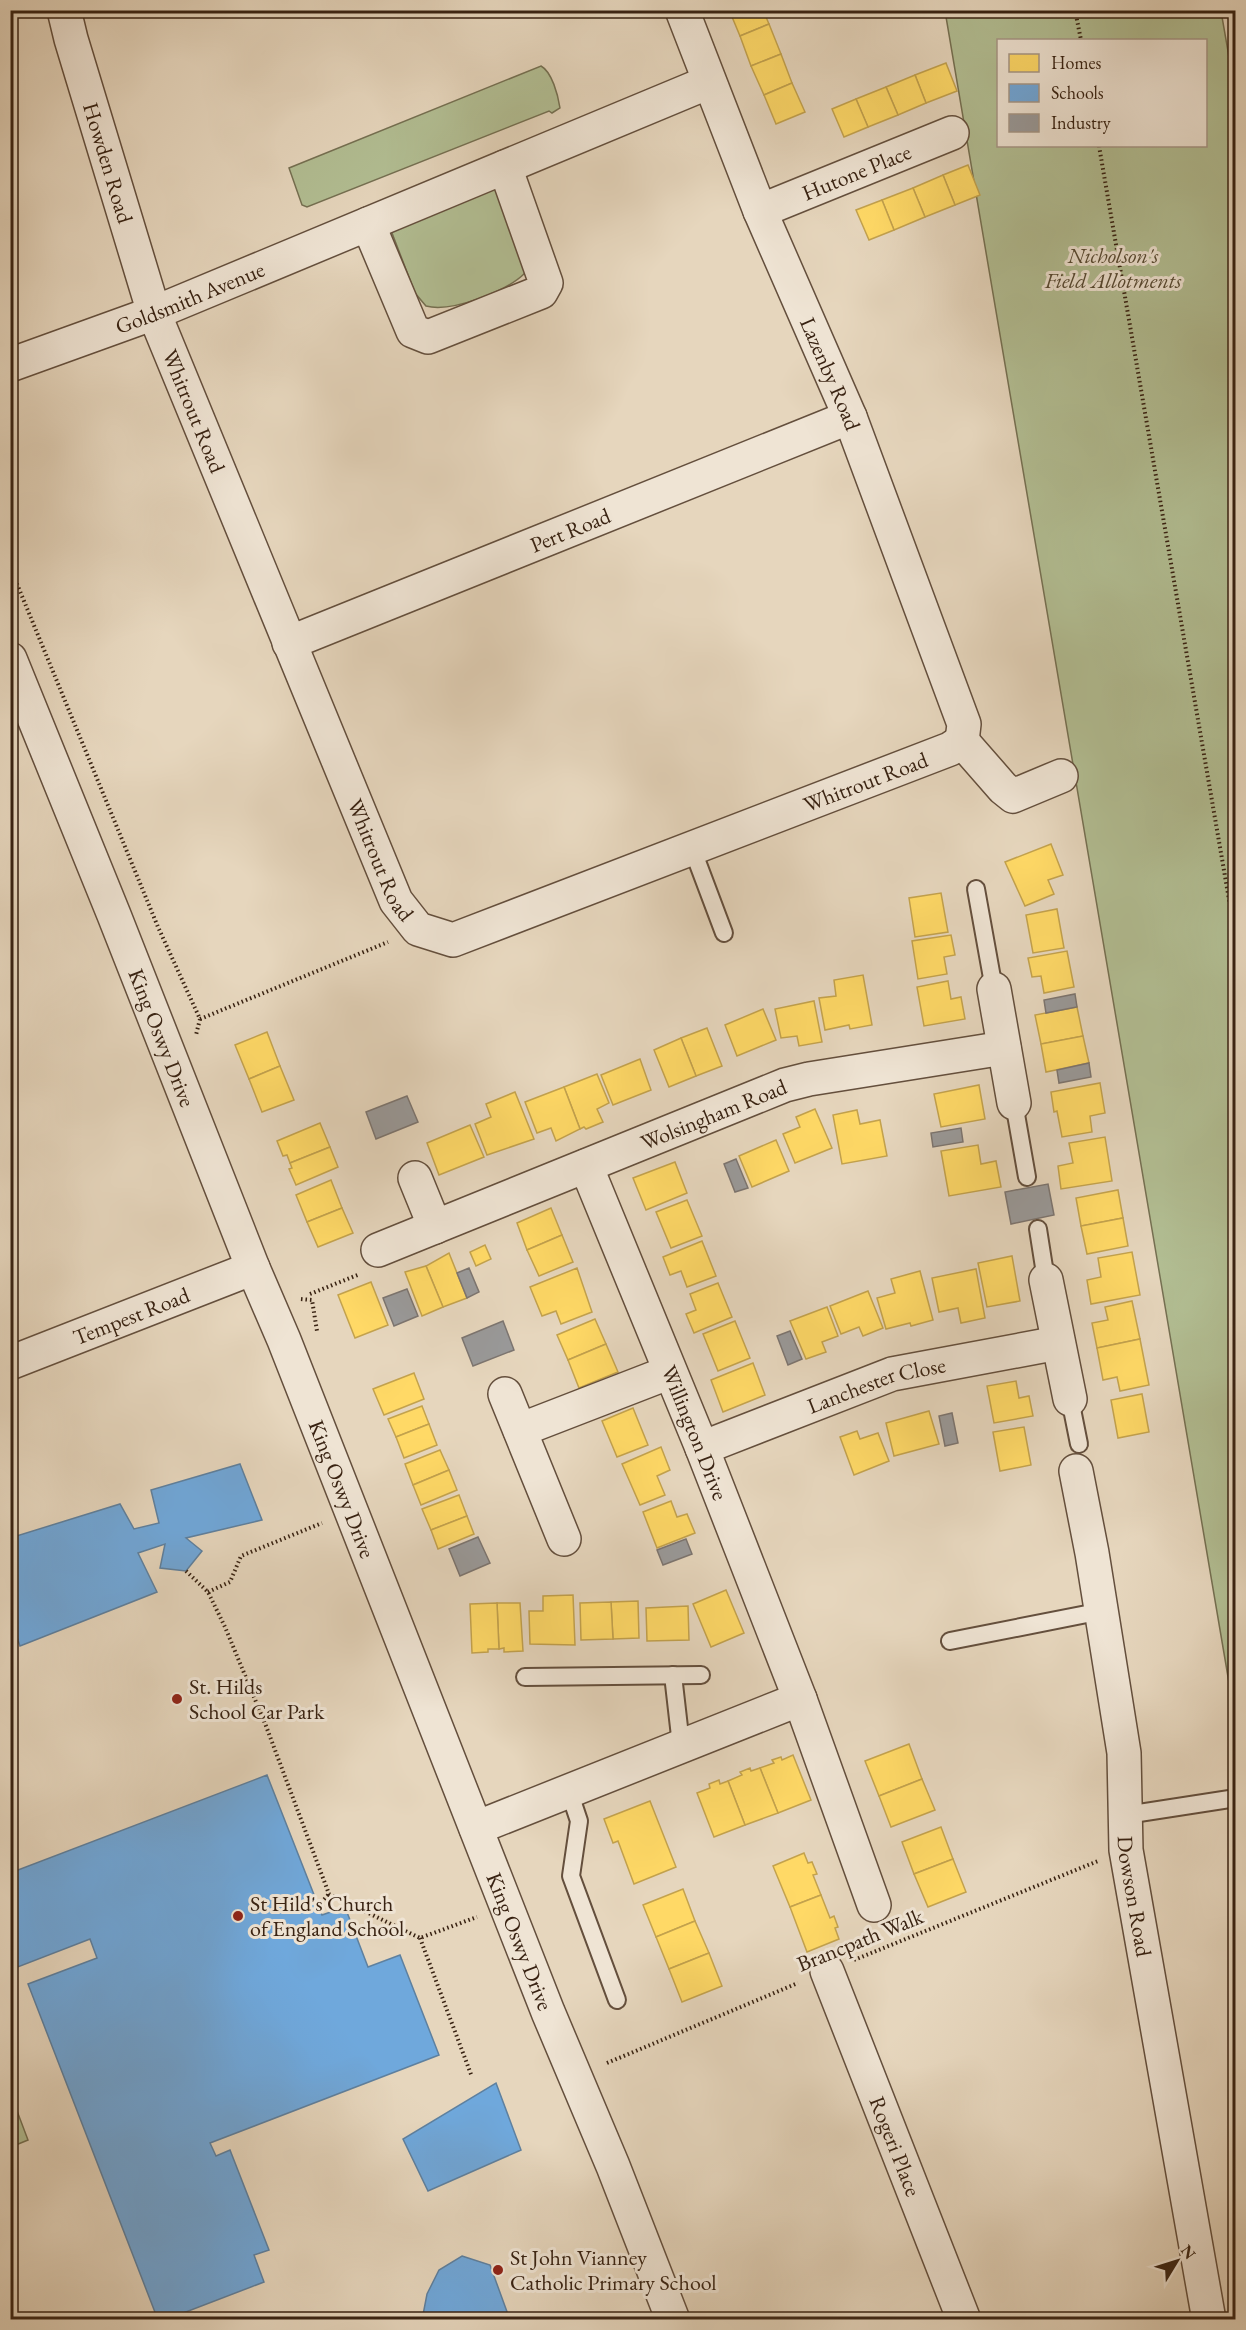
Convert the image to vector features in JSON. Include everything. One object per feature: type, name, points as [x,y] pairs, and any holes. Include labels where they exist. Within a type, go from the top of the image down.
[{"type":"street","name":"Howden Road","points":[[64,10],[70,39],[154,313]]},
{"type":"street","name":"Lazenby Road","points":[[682,10],[760,211],[850,417],[964,724],[962,741]]},
{"type":"street","name":"Goldsmith Avenue","points":[[10,365],[154,313],[709,82]]},
{"type":"street","name":"Hutone Place","points":[[760,211],[952,133]]},
{"type":"street","points":[[368,224],[413,331],[428,337],[541,292],[546,283],[505,167]]},
{"type":"street","name":"Whitrout Road","points":[[154,313],[396,901],[418,929],[453,940],[950,749],[962,741]]},
{"type":"street","name":"Pert Road","points":[[290,643],[850,417]]},
{"type":"street","name":"King Oswy Drive","points":[[10,659],[284,1340],[673,2319]]},
{"type":"street","points":[[962,741],[1003,788],[1013,796],[1061,776]]},
{"type":"street","points":[[994,989],[1014,1103]]},
{"type":"street","name":"Wolsingham Road","points":[[371,1261],[435,1227],[784,1085],[1004,1048]]},
{"type":"street","name":"Willington Drive","points":[[586,1166],[702,1448],[800,1699],[874,1905]]},
{"type":"street","points":[[415,1178],[435,1227]]},
{"type":"street","name":"Tempest Road","points":[[10,1363],[254,1268]]},
{"type":"street","points":[[1046,1280],[1070,1399]]},
{"type":"street","name":"Lanchester Close","points":[[702,1448],[892,1374],[1058,1343]]},
{"type":"street","points":[[520,1430],[670,1372]]},
{"type":"street","points":[[505,1394],[564,1539]]},
{"type":"street","name":"Dowson Road","points":[[1077,1457],[1124,1753],[1126,1850],[1209,2319]]},
{"type":"street","points":[[476,1828],[800,1699]]},
{"type":"street","name":"Rogeri Place","points":[[827,1971],[964,2319]]},
{"type":"lane","points":[[692,848],[724,933]]},
{"type":"lane","points":[[976,889],[994,989]]},
{"type":"lane","points":[[1014,1103],[1027,1177]]},
{"type":"lane","points":[[1038,1228],[1046,1280]]},
{"type":"lane","points":[[1070,1399],[1077,1457]]},
{"type":"lane","points":[[950,1641],[1102,1611]]},
{"type":"lane","points":[[525,1677],[701,1674]]},
{"type":"lane","points":[[673,1675],[681,1745]]},
{"type":"lane","points":[[569,1791],[579,1821],[571,1876],[617,2000]]},
{"type":"lane","points":[[1126,1815],[1236,1798]]},
{"type":"path","points":[[1075,10],[1081,39]]},
{"type":"path","points":[[1099,147],[1236,940]]},
{"type":"path","points":[[10,567],[158,927],[200,1019],[418,929]]},
{"type":"path","points":[[310,1294],[371,1261]]},
{"type":"path","points":[[208,1592],[230,1582],[241,1556],[324,1522]]},
{"type":"path","points":[[186,1571],[208,1592],[225,1627],[266,1726],[329,1894],[420,1938],[472,2077]]},
{"type":"path","name":"Brancpath Walk","points":[[607,2063],[1126,1850]]},
{"type":"path","points":[[318,1906],[329,1894]]},
{"type":"path","points":[[420,1938],[480,1916]]},
{"type":"green space","name":"Nicholson's Field Allotments","points":[[945,11],[1221,11],[1236,97],[1235,1718]]},
{"type":"green space","points":[[541,66],[551,78],[558,97],[560,108],[552,113],[549,111],[307,207],[302,205],[289,168]]},
{"type":"green space","points":[[498,186],[525,273],[505,287],[478,299],[449,306],[426,306],[415,293],[392,230]]},
{"type":"green space","points":[[11,2095],[28,2140],[10,2147]]},
{"type":"building: Homes","points":[[733,10],[763,10],[769,24],[740,36],[730,12]]},
{"type":"building: Homes","points":[[769,24],[781,54],[751,66],[740,36]]},
{"type":"building: Homes","points":[[781,54],[792,83],[764,95],[751,66]]},
{"type":"building: Homes","points":[[946,63],[957,91],[926,103],[915,75]]},
{"type":"building: Homes","points":[[915,75],[926,103],[898,115],[886,87]]},
{"type":"building: Homes","points":[[792,83],[805,112],[776,124],[764,95]]},
{"type":"building: Homes","points":[[886,87],[898,115],[868,127],[856,99]]},
{"type":"building: Homes","points":[[856,99],[868,127],[844,137],[832,109]]},
{"type":"building: Homes","points":[[968,165],[980,195],[955,205],[943,175]]},
{"type":"building: Homes","points":[[943,175],[955,205],[925,217],[913,188]]},
{"type":"building: Homes","points":[[913,188],[925,217],[894,230],[882,200]]},
{"type":"building: Homes","points":[[882,200],[894,230],[869,240],[856,210]]},
{"type":"building: Homes","points":[[1051,844],[1063,875],[1048,880],[1054,894],[1025,906],[1005,862]]},
{"type":"building: Homes","points":[[941,893],[948,932],[915,937],[909,898]]},
{"type":"building: Homes","points":[[1057,909],[1064,948],[1033,953],[1026,915]]},
{"type":"building: Homes","points":[[951,935],[955,955],[944,957],[947,974],[918,979],[912,941]]},
{"type":"building: Homes","points":[[1067,951],[1074,987],[1044,993],[1041,976],[1032,977],[1028,958]]},
{"type":"building: Homes","points":[[863,975],[872,1025],[850,1029],[849,1025],[825,1030],[819,998],[836,996],[834,980]]},
{"type":"building: Homes","points":[[948,981],[951,999],[961,997],[965,1019],[924,1026],[917,987]]},
{"type":"building: Homes","points":[[814,1001],[822,1042],[799,1046],[797,1036],[781,1038],[775,1009]]},
{"type":"building: Homes","points":[[1077,1007],[1083,1036],[1041,1044],[1035,1015]]},
{"type":"building: Homes","points":[[763,1009],[776,1040],[737,1056],[725,1025]]},
{"type":"building: Homes","points":[[707,1028],[722,1066],[696,1076],[681,1038]]},
{"type":"building: Homes","points":[[267,1032],[280,1066],[249,1079],[235,1045]]},
{"type":"building: Homes","points":[[1083,1036],[1089,1063],[1046,1072],[1041,1044]]},
{"type":"building: Homes","points":[[681,1038],[696,1076],[669,1087],[654,1050]]},
{"type":"building: Homes","points":[[640,1059],[651,1090],[613,1105],[601,1075]]},
{"type":"building: Homes","points":[[280,1066],[294,1100],[262,1112],[249,1079]]},
{"type":"building: Homes","points":[[597,1074],[609,1103],[597,1109],[603,1122],[580,1129],[564,1087]]},
{"type":"building: Homes","points":[[1100,1083],[1105,1113],[1090,1116],[1092,1132],[1062,1137],[1057,1111],[1054,1112],[1051,1092]]},
{"type":"building: Homes","points":[[979,1085],[985,1119],[941,1127],[934,1094]]},
{"type":"building: Homes","points":[[564,1087],[580,1129],[556,1141],[551,1128],[537,1133],[525,1102]]},
{"type":"building: Homes","points":[[515,1092],[534,1139],[487,1155],[475,1124],[491,1117],[486,1104]]},
{"type":"building: Homes","points":[[815,1109],[832,1148],[795,1163],[783,1134],[800,1127],[796,1117]]},
{"type":"building: Homes","points":[[857,1110],[860,1124],[880,1120],[887,1156],[842,1164],[833,1115]]},
{"type":"building: Homes","points":[[320,1123],[330,1147],[290,1163],[287,1155],[283,1156],[277,1141]]},
{"type":"building: Homes","points":[[470,1125],[484,1157],[439,1175],[427,1143]]},
{"type":"building: Homes","points":[[1105,1137],[1112,1181],[1061,1189],[1058,1166],[1073,1163],[1069,1143]]},
{"type":"building: Homes","points":[[776,1140],[789,1171],[752,1187],[739,1156]]},
{"type":"building: Homes","points":[[978,1145],[981,1164],[996,1161],[1001,1187],[949,1196],[941,1151]]},
{"type":"building: Homes","points":[[330,1147],[338,1167],[296,1185],[289,1169],[292,1168],[290,1163]]},
{"type":"building: Homes","points":[[675,1162],[687,1193],[646,1210],[633,1178]]},
{"type":"building: Homes","points":[[331,1180],[342,1208],[307,1222],[296,1195]]},
{"type":"building: Homes","points":[[1118,1190],[1123,1218],[1081,1226],[1076,1198]]},
{"type":"building: Homes","points":[[687,1200],[702,1236],[671,1248],[656,1212]]},
{"type":"building: Homes","points":[[342,1208],[353,1233],[318,1247],[307,1222]]},
{"type":"building: Homes","points":[[551,1208],[562,1235],[527,1250],[517,1223]]},
{"type":"building: Homes","points":[[1123,1218],[1128,1246],[1087,1254],[1081,1226]]},
{"type":"building: Homes","points":[[562,1235],[573,1262],[539,1276],[527,1250]]},
{"type":"building: Homes","points":[[702,1241],[716,1276],[687,1287],[681,1271],[670,1275],[663,1257]]},
{"type":"building: Homes","points":[[485,1245],[491,1259],[476,1266],[470,1252]]},
{"type":"building: Homes","points":[[1132,1252],[1140,1295],[1091,1304],[1087,1280],[1101,1277],[1098,1258]]},
{"type":"building: Homes","points":[[449,1253],[467,1298],[443,1307],[426,1266]]},
{"type":"building: Homes","points":[[1012,1256],[1020,1301],[987,1307],[978,1263]]},
{"type":"building: Homes","points":[[426,1266],[443,1307],[422,1316],[405,1272]]},
{"type":"building: Homes","points":[[577,1268],[592,1312],[561,1324],[556,1311],[542,1316],[530,1287]]},
{"type":"building: Homes","points":[[976,1269],[985,1318],[961,1323],[958,1308],[939,1312],[932,1278]]},
{"type":"building: Homes","points":[[920,1271],[933,1320],[886,1329],[877,1298],[895,1293],[891,1279]]},
{"type":"building: Homes","points":[[371,1282],[388,1325],[355,1338],[338,1295]]},
{"type":"building: Homes","points":[[718,1283],[732,1317],[694,1333],[686,1314],[696,1310],[690,1294]]},
{"type":"building: Homes","points":[[868,1291],[883,1328],[863,1336],[859,1327],[841,1334],[830,1306]]},
{"type":"building: Homes","points":[[1132,1301],[1140,1339],[1097,1348],[1092,1323],[1108,1320],[1105,1307]]},
{"type":"building: Homes","points":[[827,1307],[838,1336],[822,1342],[826,1352],[806,1359],[790,1321]]},
{"type":"building: Homes","points":[[595,1319],[606,1344],[568,1360],[557,1335]]},
{"type":"building: Homes","points":[[735,1321],[750,1358],[718,1371],[703,1334]]},
{"type":"building: Homes","points":[[1140,1339],[1149,1385],[1120,1391],[1117,1377],[1103,1380],[1097,1348]]},
{"type":"building: Homes","points":[[606,1344],[618,1372],[579,1388],[568,1360]]},
{"type":"building: Homes","points":[[753,1363],[765,1395],[723,1412],[711,1380]]},
{"type":"building: Homes","points":[[414,1373],[424,1399],[384,1415],[373,1389]]},
{"type":"building: Homes","points":[[1016,1381],[1019,1398],[1029,1396],[1033,1416],[994,1423],[987,1386]]},
{"type":"building: Homes","points":[[1142,1394],[1149,1432],[1118,1438],[1111,1400]]},
{"type":"building: Homes","points":[[422,1406],[429,1424],[396,1437],[388,1419]]},
{"type":"building: Homes","points":[[633,1408],[648,1445],[617,1457],[602,1421]]},
{"type":"building: Homes","points":[[929,1411],[939,1444],[894,1456],[886,1423]]},
{"type":"building: Homes","points":[[429,1424],[437,1445],[404,1458],[396,1437]]},
{"type":"building: Homes","points":[[1024,1427],[1031,1465],[1000,1471],[993,1432]]},
{"type":"building: Homes","points":[[857,1431],[860,1439],[878,1433],[889,1461],[854,1475],[840,1437]]},
{"type":"building: Homes","points":[[661,1447],[670,1470],[657,1476],[665,1495],[640,1505],[622,1464]]},
{"type":"building: Homes","points":[[440,1450],[449,1470],[413,1485],[405,1464]]},
{"type":"building: Homes","points":[[449,1470],[457,1490],[421,1505],[413,1485]]},
{"type":"building: Homes","points":[[459,1495],[467,1516],[431,1530],[422,1509]]},
{"type":"building: Homes","points":[[671,1501],[677,1517],[687,1514],[695,1533],[657,1548],[643,1512]]},
{"type":"building: Homes","points":[[467,1516],[474,1534],[438,1549],[431,1530]]},
{"type":"building: Homes","points":[[726,1590],[744,1633],[711,1647],[693,1604]]},
{"type":"building: Homes","points":[[573,1595],[575,1645],[530,1644],[529,1611],[543,1611],[543,1596]]},
{"type":"building: Homes","points":[[638,1601],[639,1638],[613,1639],[611,1602]]},
{"type":"building: Homes","points":[[611,1602],[613,1639],[581,1640],[580,1603]]},
{"type":"building: Homes","points":[[497,1603],[520,1603],[523,1651],[504,1652],[504,1648],[499,1649]]},
{"type":"building: Homes","points":[[497,1603],[499,1649],[472,1653],[470,1604]]},
{"type":"building: Homes","points":[[688,1606],[689,1640],[647,1641],[646,1608]]},
{"type":"building: Homes","points":[[909,1744],[922,1779],[879,1796],[865,1761]]},
{"type":"building: Homes","points":[[793,1755],[811,1800],[778,1813],[760,1768],[774,1763],[772,1760],[781,1757],[782,1760]]},
{"type":"building: Homes","points":[[750,1768],[751,1771],[760,1768],[778,1813],[745,1825],[728,1781],[742,1775],[740,1772]]},
{"type":"building: Homes","points":[[922,1779],[935,1810],[891,1827],[879,1796]]},
{"type":"building: Homes","points":[[719,1780],[720,1784],[728,1781],[745,1825],[714,1837],[697,1793],[710,1788],[709,1784]]},
{"type":"building: Homes","points":[[650,1801],[676,1867],[634,1884],[618,1841],[613,1843],[604,1819]]},
{"type":"building: Homes","points":[[941,1827],[953,1859],[914,1874],[902,1842]]},
{"type":"building: Homes","points":[[804,1853],[808,1863],[812,1862],[817,1874],[813,1875],[821,1895],[790,1907],[773,1866]]},
{"type":"building: Homes","points":[[953,1859],[966,1892],[928,1907],[914,1874]]},
{"type":"building: Homes","points":[[683,1889],[695,1921],[656,1937],[643,1905]]},
{"type":"building: Homes","points":[[821,1895],[830,1918],[834,1916],[839,1939],[807,1952],[790,1907]]},
{"type":"building: Homes","points":[[695,1921],[709,1953],[669,1969],[656,1937]]},
{"type":"building: Homes","points":[[709,1953],[722,1986],[682,2002],[669,1969]]},
{"type":"building: Schools","points":[[240,1464],[262,1520],[186,1538],[202,1551],[186,1571],[160,1568],[165,1544],[138,1553],[157,1592],[20,1646],[10,1617],[10,1538],[120,1504],[134,1529],[159,1523],[151,1490]]},
{"type":"building: Schools","points":[[267,1775],[322,1915],[345,1907],[368,1967],[400,1955],[439,2055],[210,2143],[216,2156],[230,2150],[269,2250],[254,2255],[264,2282],[165,2320],[158,2320],[28,1984],[97,1958],[90,1939],[10,1970],[10,1873]]},
{"type":"building: Schools","points":[[496,2083],[521,2150],[428,2191],[403,2139]]},
{"type":"building: Schools","points":[[462,2256],[490,2265],[510,2320],[422,2320],[427,2294],[439,2270]]},
{"type":"building: Industry","points":[[1075,994],[1077,1007],[1046,1013],[1044,1000]]},
{"type":"building: Industry","points":[[1089,1063],[1091,1077],[1059,1083],[1057,1070]]},
{"type":"building: Industry","points":[[407,1096],[418,1122],[376,1139],[366,1112]]},
{"type":"building: Industry","points":[[961,1128],[963,1142],[933,1147],[931,1133]]},
{"type":"building: Industry","points":[[736,1159],[748,1188],[735,1192],[724,1164]]},
{"type":"building: Industry","points":[[1048,1184],[1054,1215],[1011,1224],[1005,1192]]},
{"type":"building: Industry","points":[[469,1268],[479,1292],[467,1298],[457,1273]]},
{"type":"building: Industry","points":[[407,1289],[418,1316],[394,1326],[383,1298]]},
{"type":"building: Industry","points":[[503,1321],[514,1350],[473,1366],[462,1338]]},
{"type":"building: Industry","points":[[790,1331],[802,1359],[788,1365],[777,1336]]},
{"type":"building: Industry","points":[[952,1413],[958,1443],[945,1446],[939,1416]]},
{"type":"building: Industry","points":[[478,1537],[490,1563],[460,1576],[449,1549]]},
{"type":"building: Industry","points":[[686,1539],[692,1554],[663,1565],[657,1550]]},
{"type":"place","name":"St. Hilds School Car Park","points":[[177,1699]]},
{"type":"place","name":"St Hild's Church of England School","points":[[238,1916]]},
{"type":"place","name":"St John Vianney Catholic Primary School","points":[[498,2270]]}]
